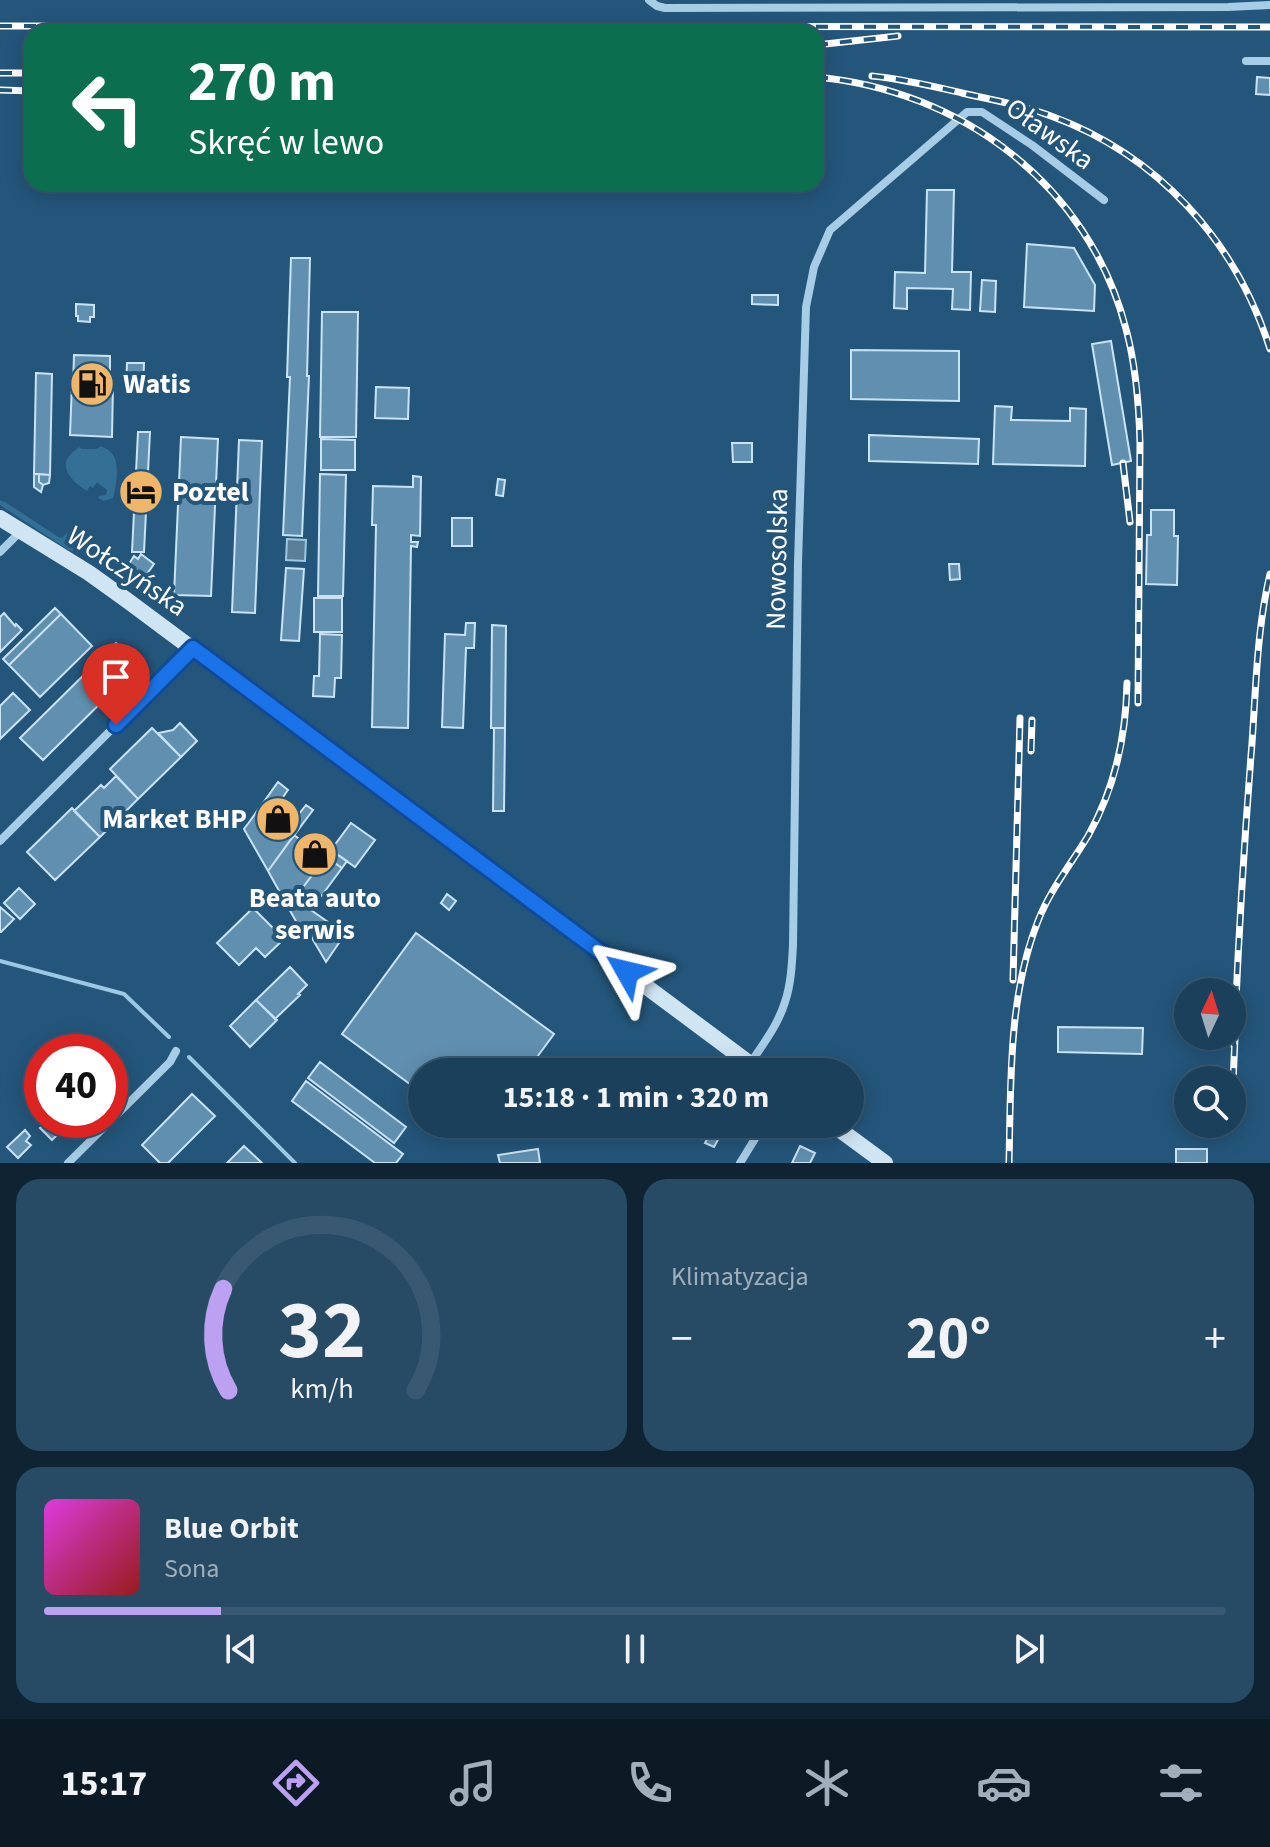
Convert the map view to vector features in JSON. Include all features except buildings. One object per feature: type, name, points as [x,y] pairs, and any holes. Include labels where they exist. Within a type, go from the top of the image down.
[{"type":"street","points":[[653,3],[665,8],[950,4],[1270,5]]},
{"type":"street","points":[[1246,61],[1270,61]]},
{"type":"street","name":"Oławska","points":[[967,112],[982,112],[1032,145],[1104,200]]},
{"type":"street","name":"Nowosolska","points":[[760,1058],[785,1001],[793,945],[805,323],[814,267],[830,230],[967,112]]},
{"type":"street","name":"Wołczyńska","points":[[0,518],[89,573],[193,648],[743,1058]]},
{"type":"street","points":[[0,552],[21,531]]},
{"type":"street","points":[[0,841],[193,648]]},
{"type":"street","points":[[68,1163],[170,1062],[176,1051]]},
{"type":"street","points":[[740,1163],[755,1138]]},
{"type":"street","points":[[851,1138],[885,1163]]},
{"type":"shaded area","points":[[101,446],[113,455],[117,470],[113,498],[104,501],[98,498],[106,495],[107,490],[97,482],[87,491],[70,476],[66,464],[67,459],[80,447],[96,449]]},
{"type":"shaded area","points":[[0,500],[60,538],[67,533],[87,547],[72,551],[67,549],[0,505]]},
{"type":"shaded area","points":[[287,539],[306,540],[305,561],[286,560]]},
{"type":"waterway","points":[[0,961],[124,994],[169,1037]]},
{"type":"waterway","points":[[189,1057],[295,1163]]},
{"type":"railway","points":[[0,26],[24,26]]},
{"type":"railway","points":[[824,27],[1270,27]]},
{"type":"railway","points":[[824,44],[898,36]]},
{"type":"railway","points":[[0,73],[24,73]]},
{"type":"railway","points":[[872,76],[1030,109],[1090,133],[1126,154],[1158,178],[1214,238],[1255,310],[1270,349]]},
{"type":"railway","points":[[824,78],[869,86],[920,102],[968,124],[1012,154],[1050,189],[1082,231],[1108,277],[1126,329],[1135,371],[1139,414],[1138,703]]},
{"type":"railway","points":[[0,90],[24,91]]},
{"type":"railway","points":[[1123,463],[1130,522]]},
{"type":"railway","points":[[1238,978],[1258,658],[1270,574]]},
{"type":"railway","points":[[1009,1163],[1013,1040],[1028,950],[1048,899],[1088,836],[1105,800],[1121,743],[1127,683]]},
{"type":"railway","points":[[1013,980],[1020,718]]},
{"type":"railway","points":[[1031,751],[1032,720]]},
{"type":"railway","points":[[1234,1050],[1234,1066]]},
{"type":"place","name":"Watis","points":[[92,384]]},
{"type":"place","name":"Poztel","points":[[141,492]]},
{"type":"place","name":"Market BHP","points":[[278,819]]},
{"type":"place","name":"Beata auto serwis","points":[[315,854]]},
{"type":"route","points":[[116,725],[193,648],[627,972]]}]
